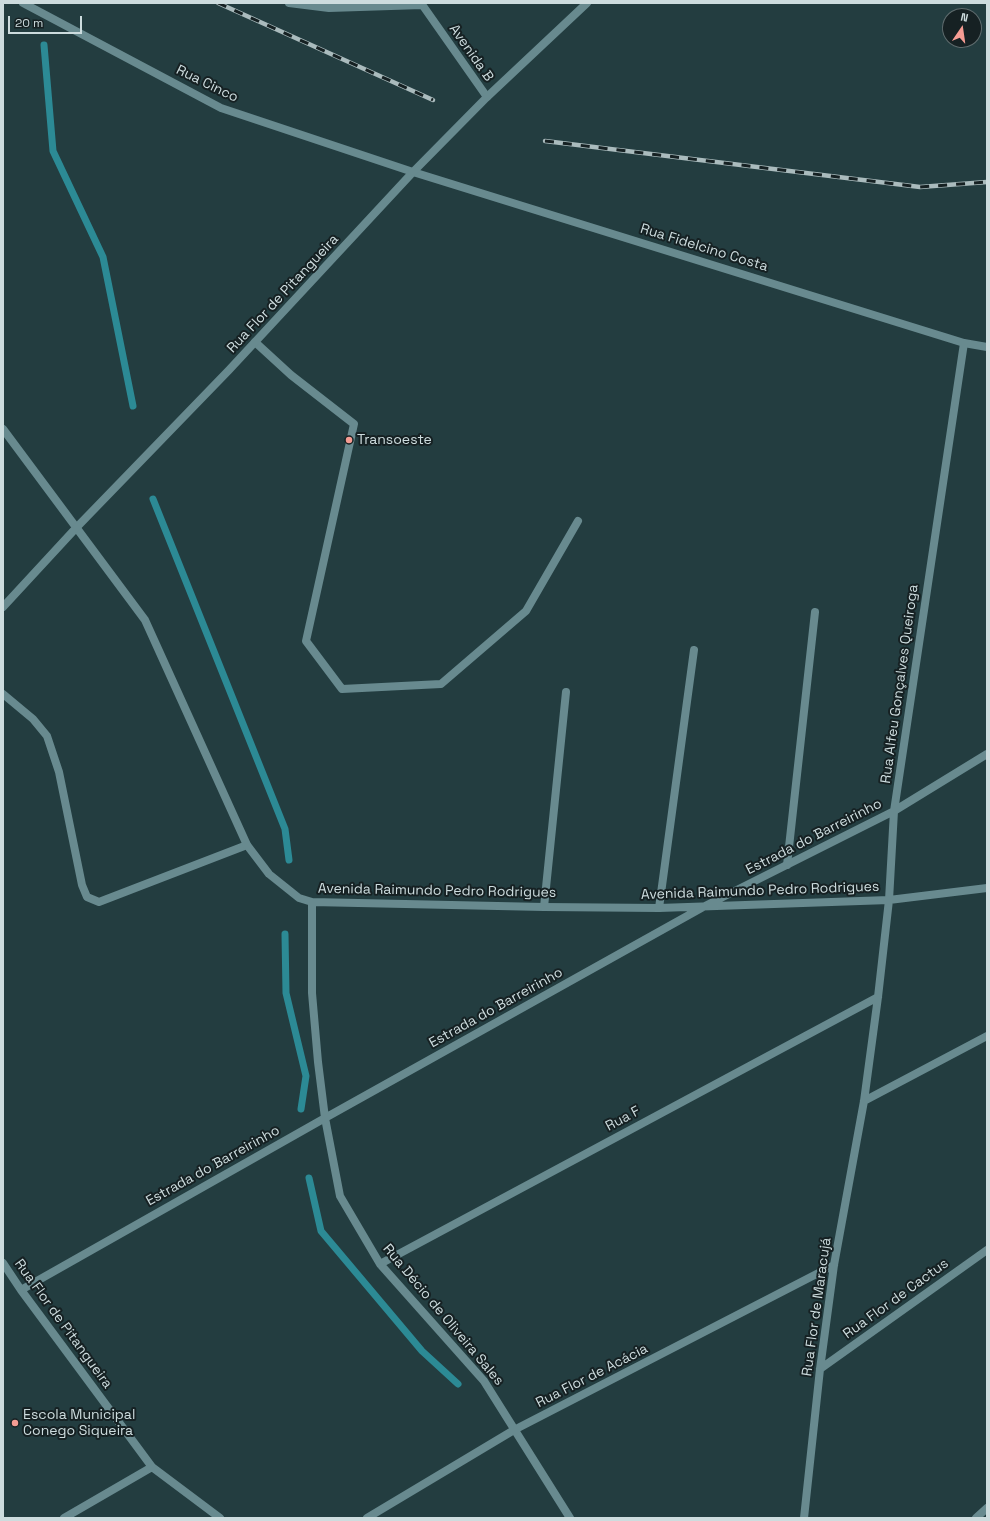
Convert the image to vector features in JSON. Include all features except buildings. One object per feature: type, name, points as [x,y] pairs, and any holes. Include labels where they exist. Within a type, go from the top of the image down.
[{"type":"street","name":"Rua Cinco","points":[[22,3],[221,108],[413,172]]},
{"type":"street","points":[[289,3],[329,8],[422,4]]},
{"type":"street","name":"Rua Flor de Pitangueira","points":[[3,608],[76,528],[255,342],[413,172],[487,97],[587,3]]},
{"type":"street","name":"Avenida B","points":[[422,4],[487,97]]},
{"type":"street","name":"Rua Fidelcino Costa","points":[[413,172],[964,343],[987,347]]},
{"type":"street","points":[[255,342],[291,375],[354,424],[306,642],[342,689],[441,684],[526,611],[578,521]]},
{"type":"street","name":"Rua Alfeu Gonçalves Queiroga","points":[[864,1101],[889,900],[894,811],[964,343]]},
{"type":"street","name":"Avenida Raimundo Pedro Rodrigues","points":[[3,429],[145,620],[247,845],[269,874],[299,898],[312,902],[659,908],[889,900],[987,888]]},
{"type":"street","points":[[787,865],[815,612]]},
{"type":"street","points":[[659,908],[694,650]]},
{"type":"street","points":[[544,907],[566,692]]},
{"type":"street","points":[[3,694],[33,719],[47,736],[60,772],[82,885],[88,897],[100,902],[247,845]]},
{"type":"street","name":"Estrada do Barreirinho","points":[[21,1290],[704,906],[894,811],[987,754]]},
{"type":"street","name":"Rua Décio de Oliveira Sales","points":[[312,902],[312,993],[325,1118],[340,1196],[380,1264],[484,1381],[570,1518]]},
{"type":"street","name":"Rua F","points":[[380,1264],[878,997]]},
{"type":"street","points":[[864,1101],[987,1036]]},
{"type":"street","name":"Rua Flor de Maracujá","points":[[804,1518],[820,1369],[834,1265],[864,1101]]},
{"type":"street","name":"Rua Flor de Cactus","points":[[820,1369],[987,1250]]},
{"type":"street","name":"Rua Flor de Pitangueira","points":[[3,1264],[152,1467],[220,1518]]},
{"type":"street","name":"Rua Flor de Acácia","points":[[366,1518],[514,1430],[834,1265]]},
{"type":"street","points":[[64,1518],[152,1467]]},
{"type":"street","points":[[976,1518],[987,1508]]},
{"type":"waterway","points":[[44,45],[53,151],[103,257],[133,406]]},
{"type":"waterway","points":[[153,499],[285,829],[289,860]]},
{"type":"waterway","points":[[285,934],[286,993],[306,1076],[301,1109]]},
{"type":"waterway","points":[[309,1178],[321,1231],[422,1351],[458,1384]]},
{"type":"railway","points":[[218,3],[433,100]]},
{"type":"railway","points":[[545,141],[920,187],[987,182]]},
{"type":"place","name":"Transoeste","points":[[349,440]]},
{"type":"place","name":"Escola Municipal Conego Siqueira","points":[[15,1423]]}]
